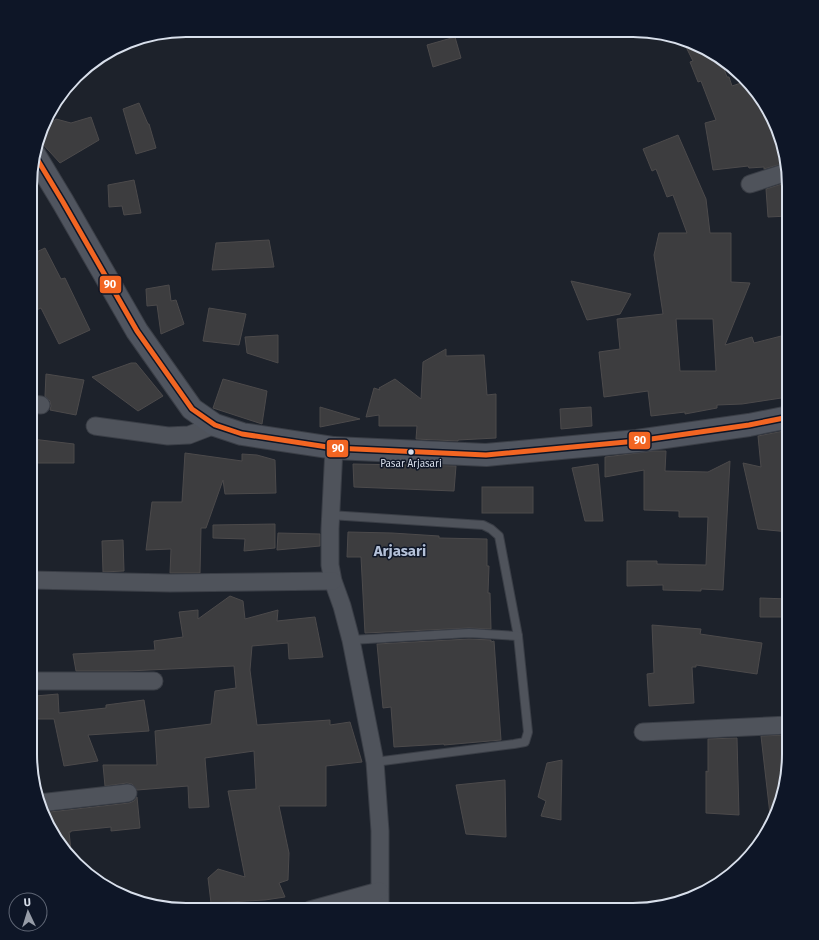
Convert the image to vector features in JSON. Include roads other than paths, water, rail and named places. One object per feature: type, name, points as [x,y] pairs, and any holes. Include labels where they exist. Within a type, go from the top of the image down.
[{"type":"street","points":[[39,162],[137,331],[192,409],[216,426],[242,434],[334,448],[486,454],[637,441],[749,425],[782,418]]},
{"type":"street","points":[[750,184],[782,174]]},
{"type":"street","points":[[95,426],[168,436],[189,434],[216,426]]},
{"type":"street","points":[[334,448],[330,515],[330,565],[333,580],[352,640],[375,762],[380,831],[380,903]]},
{"type":"street","points":[[37,580],[170,583],[333,580]]},
{"type":"street","points":[[37,681],[154,682]]},
{"type":"street","points":[[643,732],[782,725]]},
{"type":"street","points":[[45,802],[128,793]]},
{"type":"street","points":[[335,903],[379,891]]},
{"type":"lane","points":[[330,515],[483,525],[492,529],[499,536],[518,636],[528,732],[525,742],[375,762]]},
{"type":"lane","points":[[352,640],[469,633],[518,636]]},
{"type":"place","name":"Pasar Arjasari","points":[[411,452]]},
{"type":"district","name":"Arjasari","points":[[400,551]]}]
